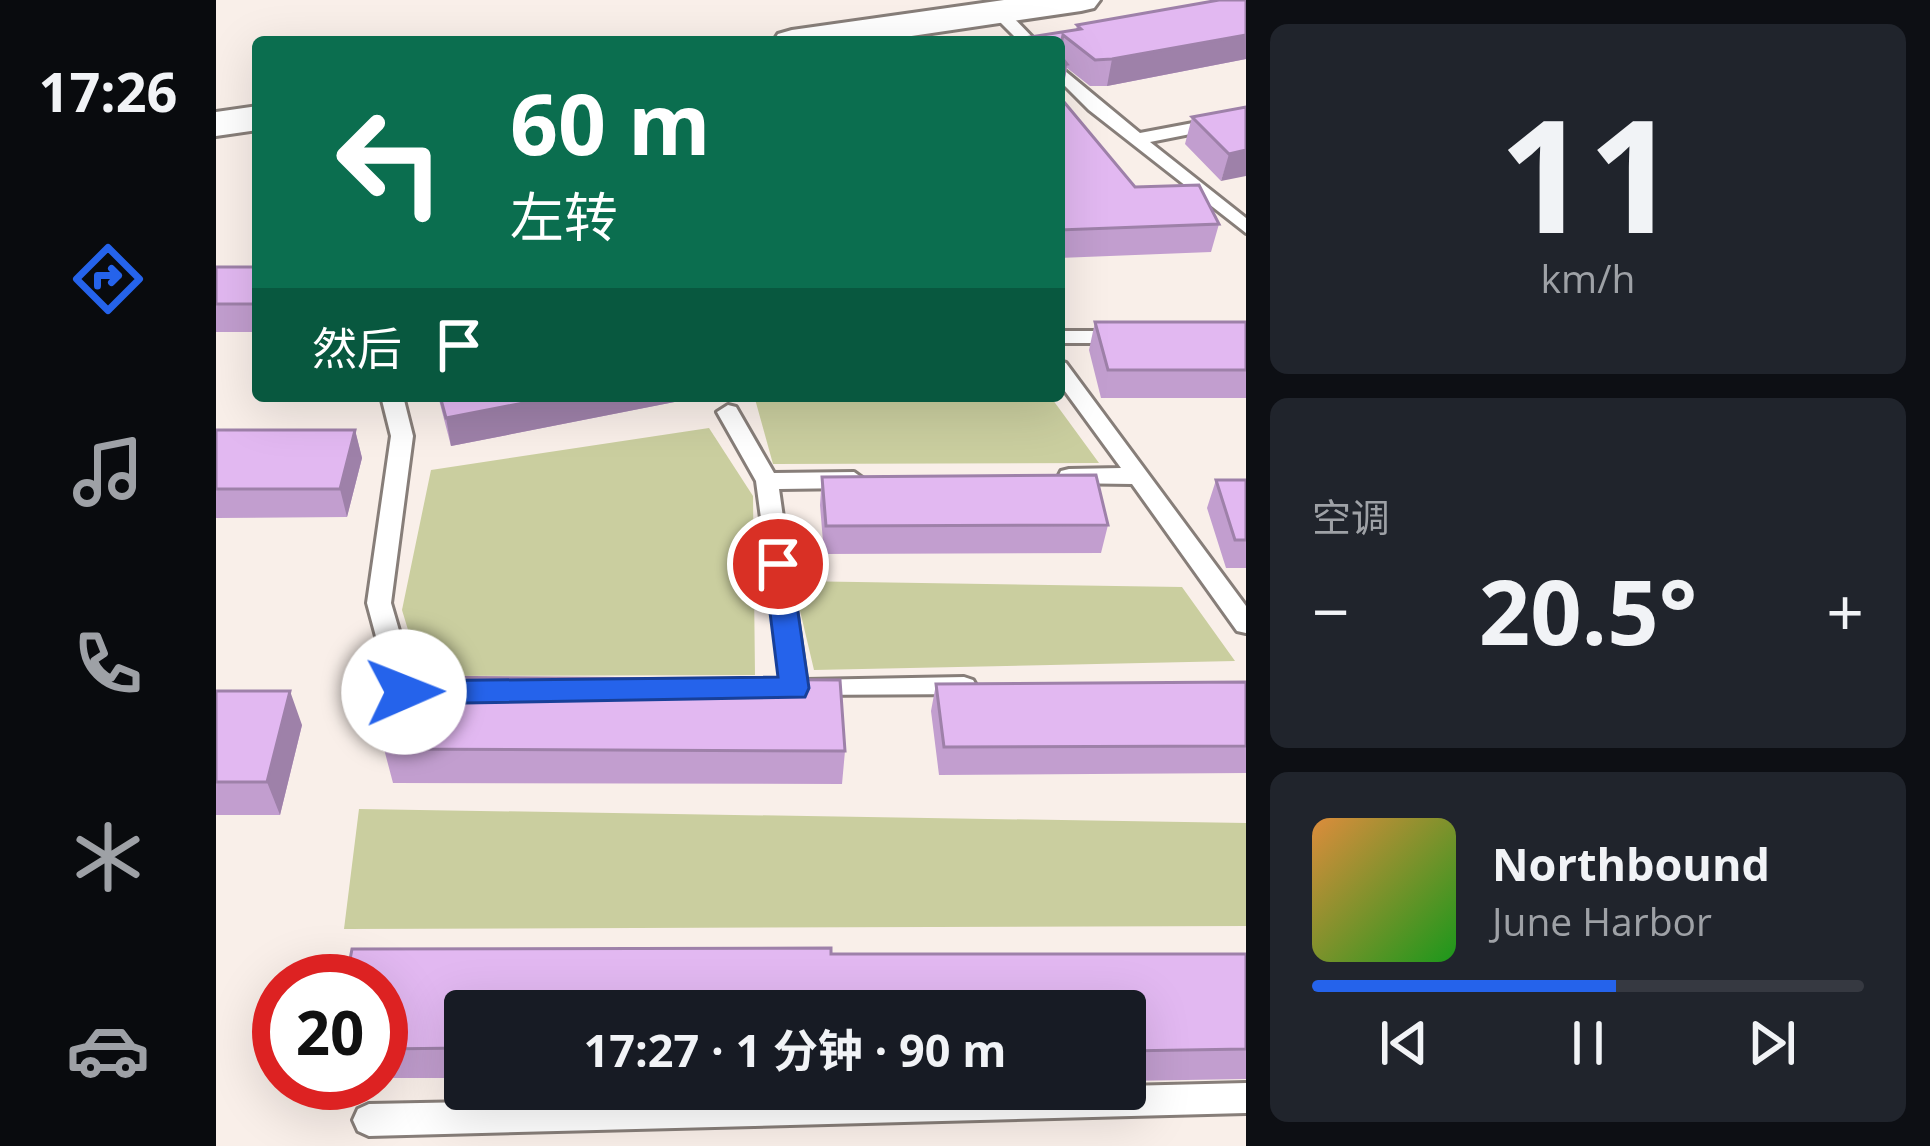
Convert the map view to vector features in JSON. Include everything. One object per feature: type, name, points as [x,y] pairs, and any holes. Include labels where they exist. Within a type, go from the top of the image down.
[{"type":"street","points":[[840,36],[1082,0]]},
{"type":"street","points":[[216,124],[252,119]]},
{"type":"lane","points":[[999,12],[1023,36]]},
{"type":"lane","points":[[1065,76],[1246,227]]},
{"type":"lane","points":[[1136,139],[1246,118]]},
{"type":"lane","points":[[1065,338],[1153,336]]},
{"type":"lane","points":[[1065,376],[1246,624]]},
{"type":"lane","points":[[394,402],[402,436],[379,603],[404,692],[450,692]]},
{"type":"lane","points":[[728,412],[767,481],[783,689],[985,687]]},
{"type":"lane","points":[[1045,477],[1138,476]]},
{"type":"lane","points":[[767,481],[883,479]]},
{"type":"lane","points":[[370,1120],[1246,1098]]},
{"type":"green space","points":[[756,402],[1054,402],[1099,463],[773,464]]},
{"type":"green space","points":[[709,428],[753,496],[755,675],[422,676],[402,610],[431,470]]},
{"type":"green space","points":[[793,581],[1182,587],[1235,661],[814,670]]},
{"type":"green space","points":[[359,809],[1246,823],[1246,926],[344,929]]},
{"type":"building","points":[[1219,0],[1246,0],[1246,35],[1112,59],[1095,60],[1063,35],[1037,36],[1081,29],[1077,25]]},
{"type":"building","points":[[1065,103],[1135,187],[1199,185],[1219,224],[1065,230]]},
{"type":"building","points":[[1246,107],[1246,150],[1229,154],[1192,117]]},
{"type":"building","points":[[216,267],[252,267],[252,304],[216,304]]},
{"type":"building","points":[[1095,322],[1246,322],[1246,370],[1108,370]]},
{"type":"building","points":[[442,402],[528,402],[446,418]]},
{"type":"building","points":[[216,430],[355,430],[340,489],[216,489]]},
{"type":"building","points":[[1096,475],[1108,525],[826,526],[822,477]]},
{"type":"building","points":[[1216,480],[1246,480],[1246,540],[1235,540]]},
{"type":"building","points":[[398,677],[840,680],[845,751],[384,749]]},
{"type":"building","points":[[1246,682],[1246,746],[944,747],[936,684]]},
{"type":"building","points":[[216,691],[290,691],[267,782],[216,782]]},
{"type":"building","points":[[831,948],[831,954],[1246,954],[1246,1049],[1146,1051],[1146,990],[444,990],[444,1048],[408,1049],[408,954],[351,954],[352,949]]},
{"type":"route","points":[[404,692],[794,688],[778,564]]}]
